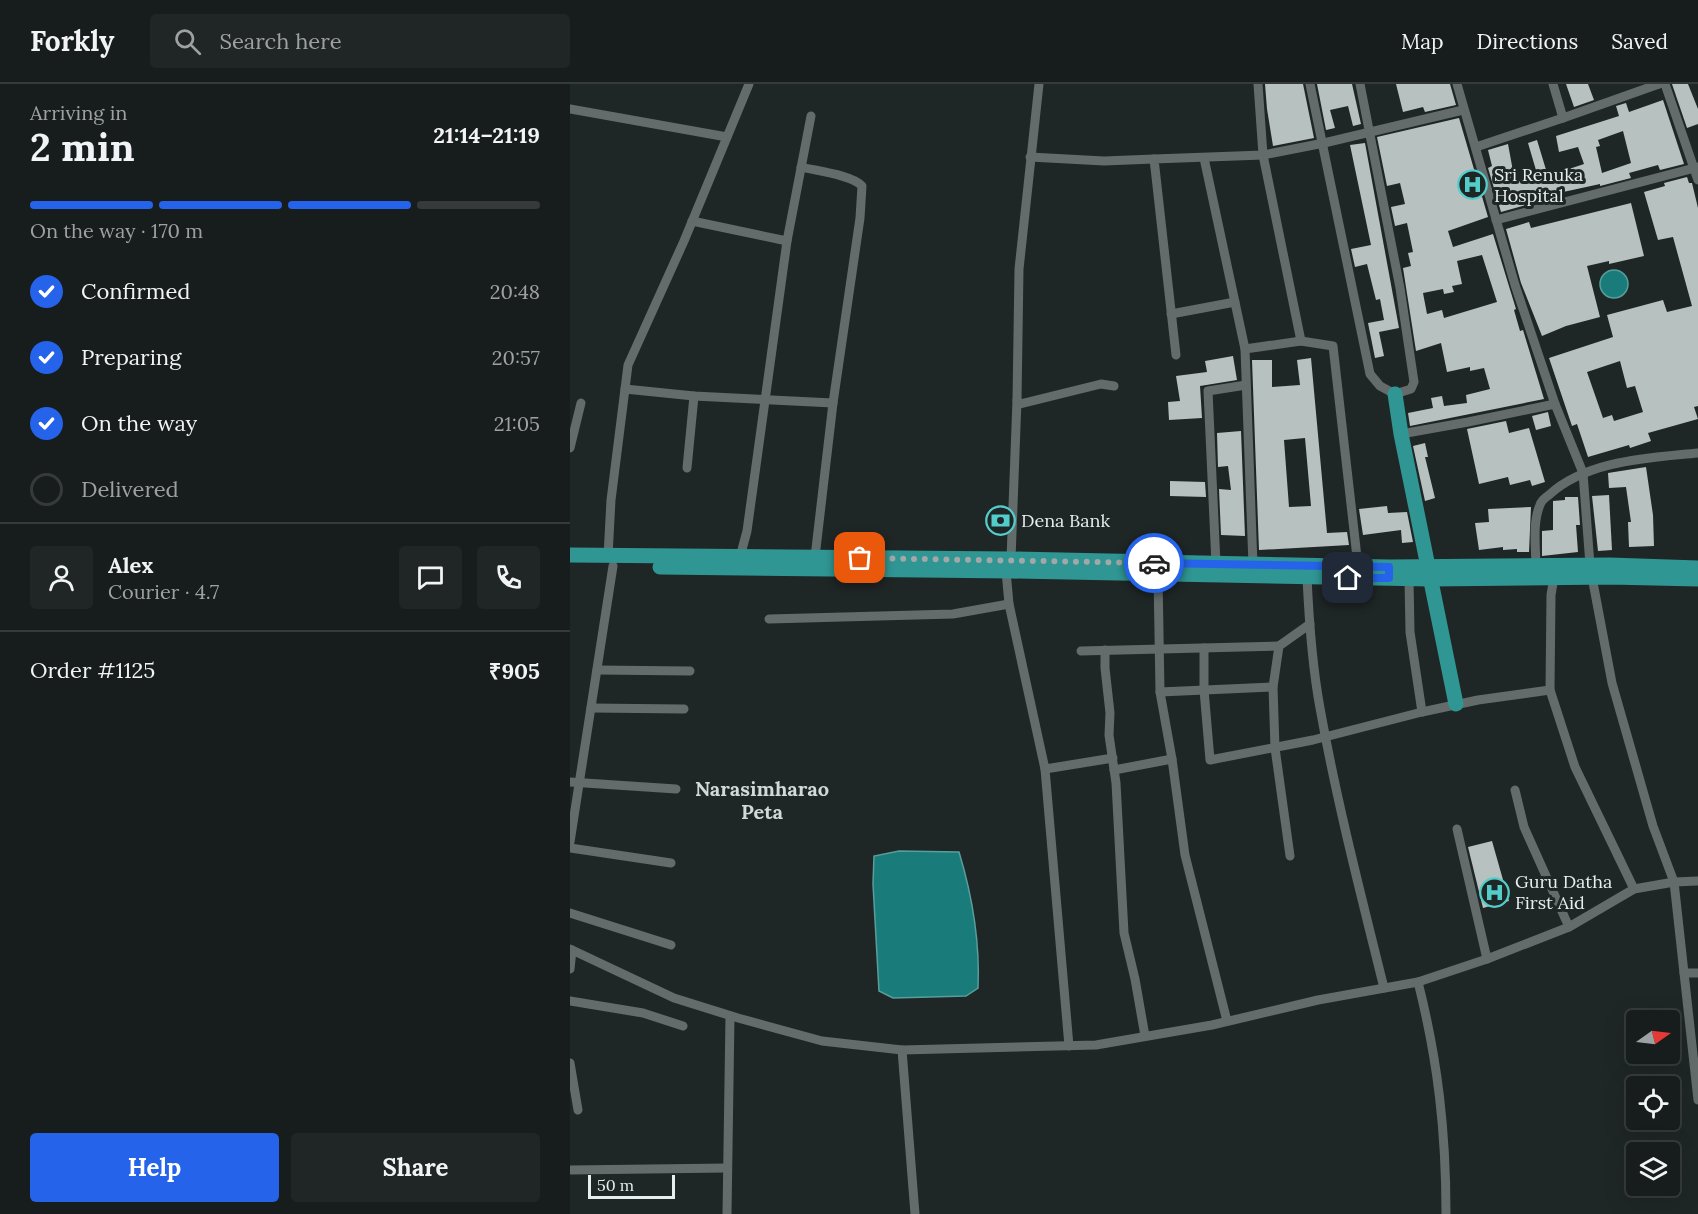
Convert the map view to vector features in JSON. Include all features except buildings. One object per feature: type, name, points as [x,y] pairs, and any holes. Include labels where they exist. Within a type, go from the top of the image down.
[{"type":"main road","points":[[1395,394],[1401,434],[1456,704]]},
{"type":"main road","points":[[570,555],[610,561],[1358,566],[1409,579],[1430,573]]},
{"type":"main road","points":[[570,565],[610,561],[815,557],[1009,565],[1158,575],[1307,577],[1389,573],[1698,568]]},
{"type":"main road","points":[[1536,572],[1554,577],[1591,571],[1698,579]]},
{"type":"street","points":[[570,842],[575,782],[597,670],[610,561],[611,500],[628,365],[692,221],[749,84]]},
{"type":"street","points":[[1039,84],[1019,269],[1017,400],[1009,604],[1046,768],[1069,1046]]},
{"type":"street","points":[[1258,84],[1263,155],[1301,341]]},
{"type":"street","points":[[1310,84],[1370,374],[1380,386],[1395,394],[1411,389],[1414,382],[1400,288],[1360,84]]},
{"type":"street","points":[[1457,84],[1515,285],[1555,404],[1583,473],[1591,571],[1612,683],[1653,826],[1674,882],[1684,973],[1694,1035],[1698,1095]]},
{"type":"street","points":[[1552,84],[1563,118]]},
{"type":"street","points":[[1476,147],[1659,84]]},
{"type":"street","points":[[1665,84],[1696,168],[1698,180]]},
{"type":"street","points":[[570,109],[727,137]]},
{"type":"street","points":[[1030,157],[1104,161],[1263,155],[1463,110]]},
{"type":"street","points":[[740,557],[747,531],[787,241],[811,116]]},
{"type":"street","points":[[1204,158],[1245,349],[1253,565]]},
{"type":"street","points":[[1154,159],[1176,356]]},
{"type":"street","points":[[801,167],[851,179],[862,186],[860,218],[833,403],[815,557]]},
{"type":"street","points":[[1496,220],[1696,168]]},
{"type":"street","points":[[692,221],[787,241]]},
{"type":"street","points":[[1171,314],[1235,302]]},
{"type":"street","points":[[1245,349],[1301,341],[1333,346],[1358,566]]},
{"type":"street","points":[[1017,400],[1020,404],[1101,384],[1114,386]]},
{"type":"street","points":[[1216,564],[1208,391],[1246,385]]},
{"type":"street","points":[[625,389],[694,396],[833,403]]},
{"type":"street","points":[[687,468],[694,396]]},
{"type":"street","points":[[570,448],[581,403]]},
{"type":"street","points":[[1401,434],[1555,404]]},
{"type":"street","points":[[1536,572],[1536,527],[1540,503],[1555,489],[1583,473],[1619,463],[1698,453]]},
{"type":"street","points":[[1158,575],[1160,692],[1173,759],[1185,855],[1227,1021]]},
{"type":"street","points":[[1307,577],[1320,707],[1345,831],[1384,988]]},
{"type":"street","points":[[1554,577],[1551,595],[1550,690],[1575,767],[1634,889]]},
{"type":"street","points":[[1409,579],[1410,632],[1422,712]]},
{"type":"street","points":[[769,619],[953,614],[1009,604]]},
{"type":"street","points":[[1081,651],[1279,646],[1310,624]]},
{"type":"street","points":[[1279,646],[1273,687],[1275,748],[1290,856]]},
{"type":"street","points":[[1204,648],[1204,690],[1210,760],[1275,748],[1456,704],[1550,690]]},
{"type":"street","points":[[1105,650],[1124,933],[1145,1036]]},
{"type":"street","points":[[597,670],[690,670]]},
{"type":"street","points":[[1160,692],[1273,687]]},
{"type":"street","points":[[591,708],[684,709]]},
{"type":"street","points":[[1046,768],[1113,758]]},
{"type":"street","points":[[1114,770],[1173,759]]},
{"type":"street","points":[[575,782],[676,789]]},
{"type":"street","points":[[1515,790],[1524,827],[1569,927]]},
{"type":"street","points":[[1457,829],[1487,959]]},
{"type":"street","points":[[570,848],[671,863]]},
{"type":"street","points":[[570,969],[571,950],[674,998],[822,1041],[902,1050],[1096,1045],[1418,982],[1487,959],[1569,927],[1634,889],[1674,882],[1698,881]]},
{"type":"street","points":[[570,913],[671,945]]},
{"type":"street","points":[[1684,973],[1698,973]]},
{"type":"street","points":[[1418,982],[1431,1032],[1442,1113],[1446,1214]]},
{"type":"street","points":[[570,1001],[643,1012],[683,1026]]},
{"type":"street","points":[[727,1214],[730,1016]]},
{"type":"street","points":[[902,1050],[915,1214]]},
{"type":"street","points":[[570,1063],[578,1110]]},
{"type":"street","points":[[570,1170],[727,1168]]},
{"type":"water","points":[[1614,270],[1624,274],[1628,284],[1624,294],[1614,298],[1604,294],[1600,284],[1604,274]]},
{"type":"water","points":[[899,851],[959,852],[968,885],[978,954],[978,988],[966,996],[893,998],[879,991],[873,884],[874,856]]},
{"type":"way so far","points":[[860,558],[1154,563]]},
{"type":"place","name":"Sri Renuka Hospital","points":[[1473,185]]},
{"type":"place","name":"Dena Bank","points":[[1000,521]]},
{"type":"place","name":"Guru Datha First Aid","points":[[1494,892]]},
{"type":"district","name":"Narasimharao Peta","points":[[762,800]]},
{"type":"route","points":[[1154,563],[1389,567],[1389,578],[1348,578]]}]
